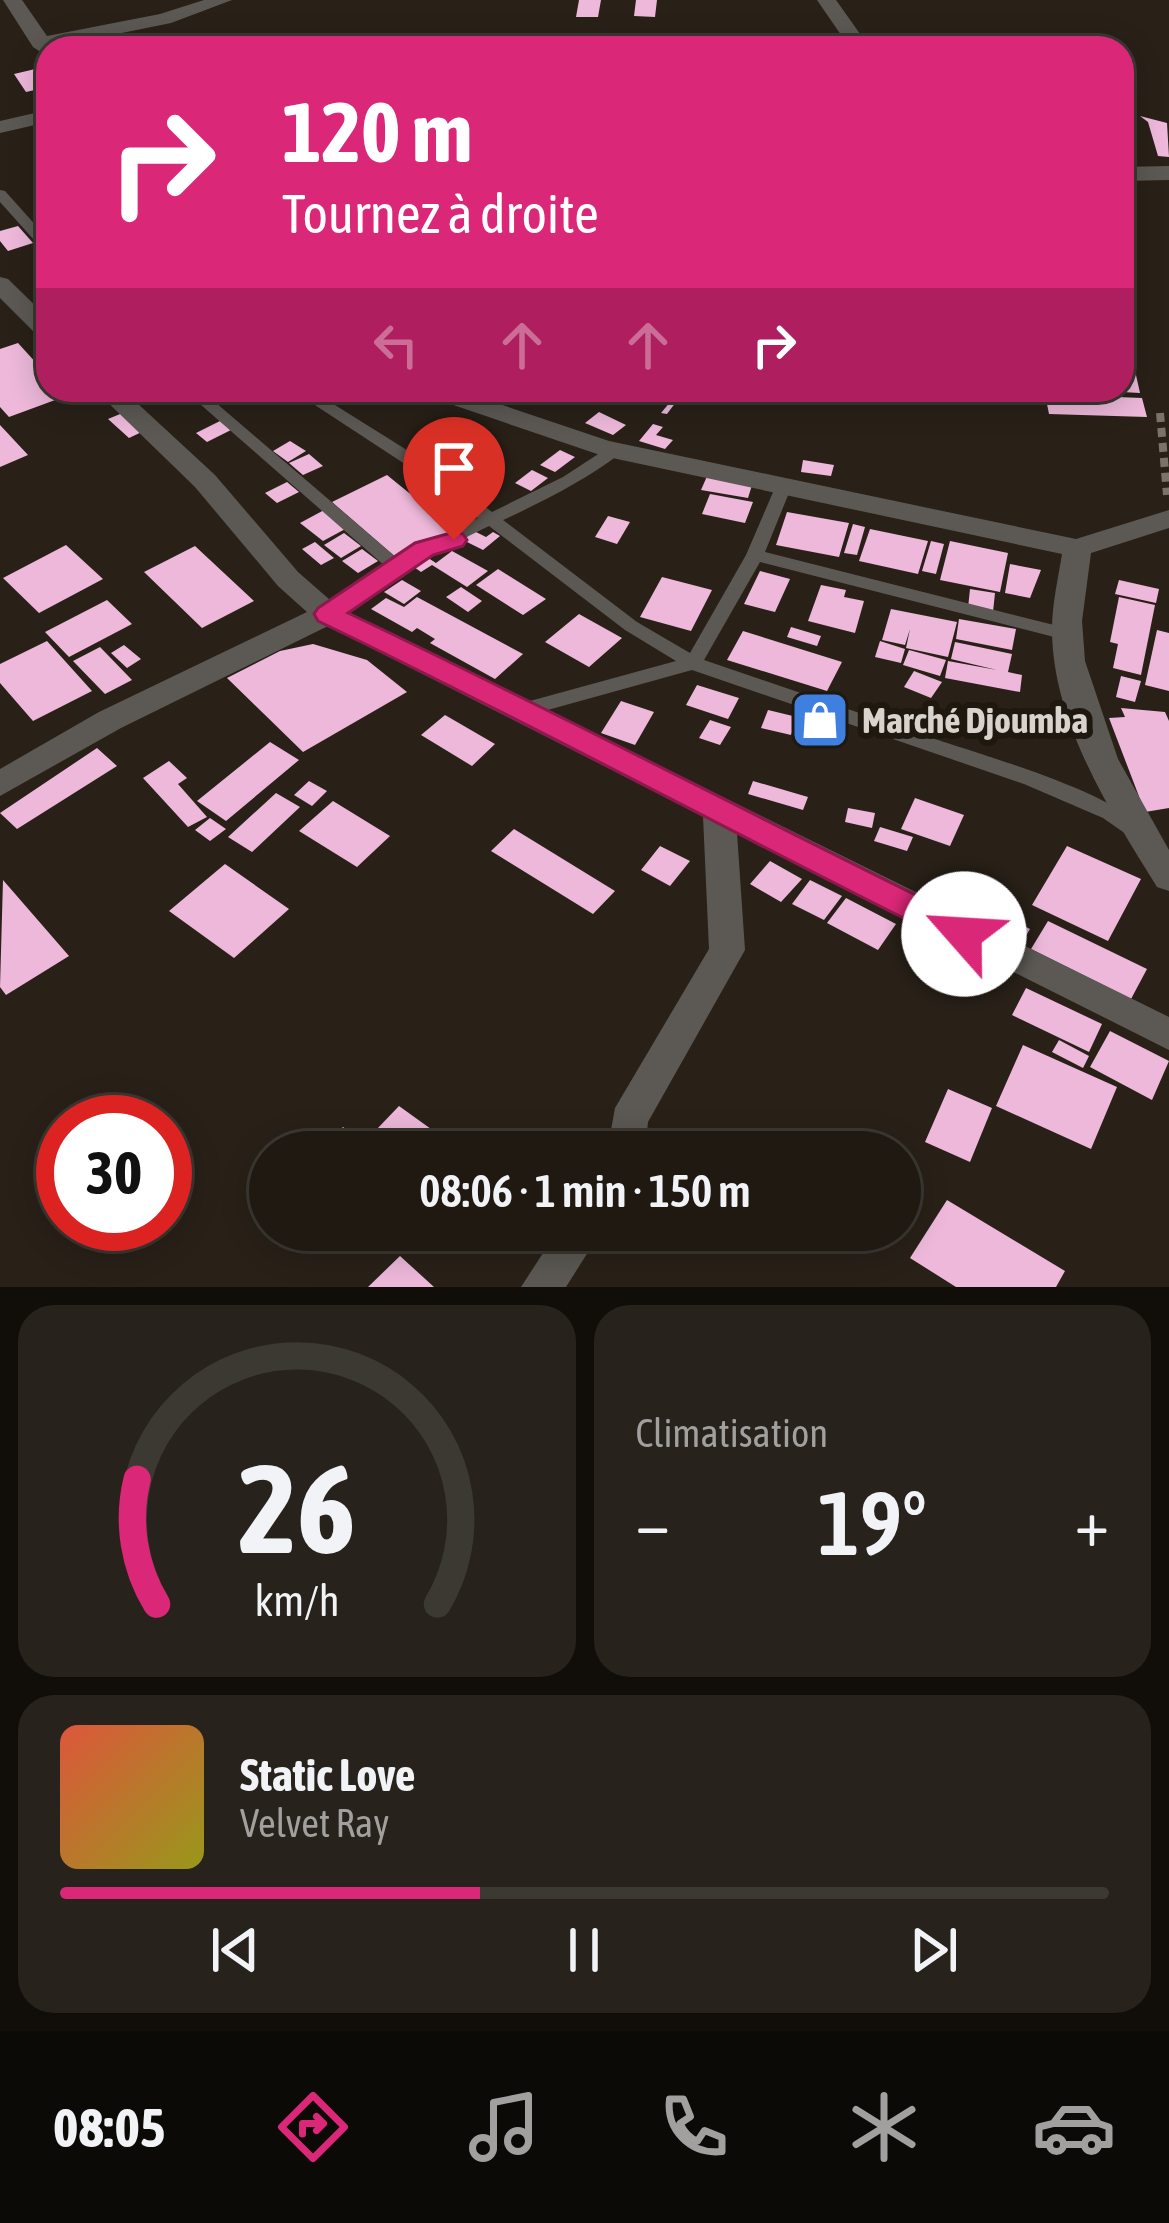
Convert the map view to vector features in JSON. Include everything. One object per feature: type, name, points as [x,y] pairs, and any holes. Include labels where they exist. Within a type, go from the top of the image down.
[{"type":"street","points":[[11,0],[36,36]]},
{"type":"street","points":[[91,36],[223,0]]},
{"type":"street","points":[[826,0],[852,36]]},
{"type":"street","points":[[0,127],[36,119]]},
{"type":"street","points":[[1134,174],[1169,173]]},
{"type":"street","points":[[0,284],[36,320]]},
{"type":"street","points":[[121,402],[205,482],[288,578],[328,614],[1169,1034]]},
{"type":"street","points":[[469,402],[615,450],[1077,548],[1169,517]]},
{"type":"street","points":[[1077,548],[1066,634],[1088,729],[1140,833],[1169,878]]},
{"type":"street","points":[[0,784],[110,720],[328,614]]},
{"type":"street","points":[[628,1131],[629,1120],[727,950],[719,813]]},
{"type":"street","points":[[542,1287],[567,1251]]},
{"type":"lane","points":[[0,194],[36,234]]},
{"type":"lane","points":[[206,402],[397,567]]},
{"type":"lane","points":[[319,402],[399,451],[631,626],[693,662],[1031,778],[1110,813],[1140,833]]},
{"type":"lane","points":[[328,614],[424,549],[492,521],[595,466],[615,450]]},
{"type":"lane","points":[[526,709],[693,662],[755,556],[785,484]]},
{"type":"lane","points":[[755,556],[1066,634]]},
{"type":"path","points":[[1160,413],[1169,517]]},
{"type":"building","points":[[579,0],[601,0],[598,17],[576,17]]},
{"type":"building","points":[[636,0],[657,0],[655,17],[634,16]]},
{"type":"building","points":[[36,69],[36,90],[26,92],[14,74]]},
{"type":"building","points":[[1140,116],[1167,123],[1169,157],[1158,156],[1148,122]]},
{"type":"building","points":[[18,226],[33,243],[8,251],[0,241],[0,231]]},
{"type":"building","points":[[18,343],[36,363],[36,402],[50,402],[9,417],[0,407],[0,349]]},
{"type":"building","points":[[1134,398],[1142,398],[1147,417],[1049,414],[1047,402],[1134,402]]},
{"type":"building","points":[[125,412],[146,430],[129,438],[108,419]]},
{"type":"building","points":[[599,412],[626,425],[613,435],[585,423]]},
{"type":"building","points":[[220,421],[231,430],[207,442],[196,433]]},
{"type":"building","points":[[653,424],[663,427],[656,435],[673,440],[665,449],[639,441]]},
{"type":"building","points":[[0,425],[28,455],[0,467]]},
{"type":"building","points":[[290,441],[306,451],[288,462],[273,451]]},
{"type":"building","points":[[560,450],[575,457],[555,472],[540,465]]},
{"type":"building","points":[[309,454],[323,466],[303,475],[289,463]]},
{"type":"building","points":[[803,460],[834,465],[831,476],[801,472]]},
{"type":"building","points":[[532,470],[548,478],[531,491],[515,483]]},
{"type":"building","points":[[708,474],[753,482],[748,498],[701,490]]},
{"type":"building","points":[[387,475],[456,531],[399,560],[332,502]]},
{"type":"building","points":[[287,482],[299,492],[277,503],[265,493]]},
{"type":"building","points":[[710,494],[753,502],[745,523],[702,514]]},
{"type":"building","points":[[326,509],[349,527],[323,541],[300,523]]},
{"type":"building","points":[[787,512],[849,523],[839,557],[776,545]]},
{"type":"building","points":[[608,516],[630,522],[617,544],[595,537]]},
{"type":"building","points":[[853,524],[865,527],[857,555],[844,553]]},
{"type":"building","points":[[870,529],[928,541],[918,574],[859,561]]},
{"type":"building","points":[[474,531],[486,537],[493,532],[500,536],[483,550],[463,540]]},
{"type":"building","points":[[344,533],[361,546],[341,558],[324,545]]},
{"type":"building","points":[[931,541],[944,544],[936,574],[922,571]]},
{"type":"building","points":[[950,541],[1008,553],[1000,592],[940,580]]},
{"type":"building","points":[[315,542],[334,558],[321,565],[302,549]]},
{"type":"building","points":[[66,545],[103,579],[39,613],[3,578]]},
{"type":"building","points":[[195,546],[254,601],[202,628],[144,572]]},
{"type":"building","points":[[362,549],[378,561],[358,573],[342,561]]},
{"type":"building","points":[[452,551],[488,571],[467,587],[432,565],[421,572],[407,562],[422,554],[436,563]]},
{"type":"building","points":[[1010,564],[1041,570],[1030,598],[1005,593]]},
{"type":"building","points":[[498,569],[546,599],[523,615],[476,585]]},
{"type":"building","points":[[760,571],[790,579],[775,612],[744,604]]},
{"type":"building","points":[[662,577],[712,590],[691,631],[640,617]]},
{"type":"building","points":[[402,580],[421,591],[404,604],[384,592]]},
{"type":"building","points":[[1119,580],[1159,589],[1156,603],[1115,594]]},
{"type":"building","points":[[821,585],[846,590],[844,597],[864,601],[855,633],[808,621]]},
{"type":"building","points":[[461,587],[482,601],[468,612],[446,597]]},
{"type":"building","points":[[970,589],[995,593],[993,612],[968,608]]},
{"type":"building","points":[[417,597],[523,654],[495,679],[430,643],[435,639],[417,628],[412,632],[371,609],[386,598],[404,607]]},
{"type":"building","points":[[1119,597],[1155,605],[1141,675],[1113,668],[1118,644],[1110,642]]},
{"type":"building","points":[[107,600],[132,624],[69,657],[45,632]]},
{"type":"building","points":[[891,609],[957,622],[948,657],[906,648],[910,629],[905,645],[882,640]]},
{"type":"building","points":[[579,614],[622,638],[589,667],[545,642]]},
{"type":"building","points":[[959,619],[1016,629],[1012,650],[956,639]]},
{"type":"building","points":[[791,627],[821,636],[817,646],[787,637]]},
{"type":"building","points":[[1157,630],[1169,633],[1169,691],[1145,685]]},
{"type":"building","points":[[743,631],[842,662],[827,691],[727,660]]},
{"type":"building","points":[[47,641],[92,691],[33,721],[0,683],[0,664]]},
{"type":"building","points":[[880,641],[905,649],[901,663],[875,657]]},
{"type":"building","points":[[955,642],[1012,654],[1008,672],[1022,675],[1020,692],[945,678],[948,661],[997,670],[951,659]]},
{"type":"building","points":[[313,644],[367,660],[407,692],[303,752],[227,678],[280,651]]},
{"type":"building","points":[[124,645],[141,659],[127,668],[111,653]]},
{"type":"building","points":[[100,647],[132,680],[105,694],[73,661]]},
{"type":"building","points":[[909,650],[946,660],[940,676],[903,665]]},
{"type":"building","points":[[914,671],[942,682],[931,698],[904,687]]},
{"type":"building","points":[[1121,676],[1141,681],[1135,702],[1116,697]]},
{"type":"building","points":[[697,685],[739,698],[728,719],[686,705]]},
{"type":"building","points":[[621,701],[654,712],[635,745],[601,733]]},
{"type":"building","points":[[1121,708],[1165,712],[1169,721],[1169,808],[1145,812],[1109,718],[1125,717]]},
{"type":"building","points":[[768,710],[797,717],[791,735],[761,728]]},
{"type":"building","points":[[445,715],[495,744],[472,766],[421,735]]},
{"type":"building","points":[[710,720],[731,727],[720,745],[699,738]]},
{"type":"building","points":[[270,742],[299,760],[226,821],[197,801]]},
{"type":"building","points":[[97,748],[117,766],[17,829],[0,813]]},
{"type":"building","points":[[169,761],[187,778],[178,784],[207,817],[188,827],[143,778]]},
{"type":"building","points":[[309,781],[327,791],[312,806],[294,795]]},
{"type":"building","points":[[753,781],[808,797],[803,810],[748,794]]},
{"type":"building","points":[[276,793],[300,807],[252,852],[228,837]]},
{"type":"building","points":[[915,798],[964,815],[950,846],[901,829]]},
{"type":"building","points":[[333,801],[390,836],[357,867],[299,831]]},
{"type":"building","points":[[848,808],[875,813],[872,828],[845,822]]},
{"type":"building","points":[[210,818],[226,829],[210,841],[195,830]]},
{"type":"building","points":[[880,827],[913,837],[907,851],[874,841]]},
{"type":"building","points":[[514,829],[615,891],[593,914],[491,851]]},
{"type":"building","points":[[660,846],[690,861],[670,886],[641,870]]},
{"type":"building","points":[[1067,846],[1141,879],[1108,941],[1032,905]]},
{"type":"building","points":[[770,861],[802,879],[781,902],[750,884]]},
{"type":"building","points":[[225,864],[289,909],[234,958],[169,911]]},
{"type":"building","points":[[3,880],[69,956],[6,995],[0,987]]},
{"type":"building","points":[[810,880],[842,896],[824,920],[792,904]]},
{"type":"building","points":[[846,898],[896,924],[878,950],[827,923]]},
{"type":"building","points":[[1008,918],[1030,929],[1020,946],[998,935]]},
{"type":"building","points":[[1048,921],[1147,969],[1131,999],[1031,949]]},
{"type":"building","points":[[942,947],[971,961],[960,979],[931,964]]},
{"type":"building","points":[[1026,988],[1102,1024],[1089,1052],[1012,1015]]},
{"type":"building","points":[[1110,1031],[1169,1061],[1152,1100],[1090,1067]]},
{"type":"building","points":[[1059,1040],[1089,1056],[1083,1068],[1052,1052]]},
{"type":"building","points":[[1023,1045],[1117,1087],[1091,1149],[996,1106]]},
{"type":"building","points":[[948,1089],[992,1108],[970,1162],[925,1142]]},
{"type":"building","points":[[399,1106],[434,1131],[375,1131]]},
{"type":"building","points":[[947,1200],[1065,1271],[1056,1287],[956,1287],[910,1258],[921,1251],[921,1241]]},
{"type":"building","points":[[400,1256],[434,1287],[368,1287]]},
{"type":"place","name":"Marché Djoumba","points":[[820,720]]},
{"type":"route","points":[[454,540],[424,549],[328,614],[526,709],[719,813],[964,934]]}]
